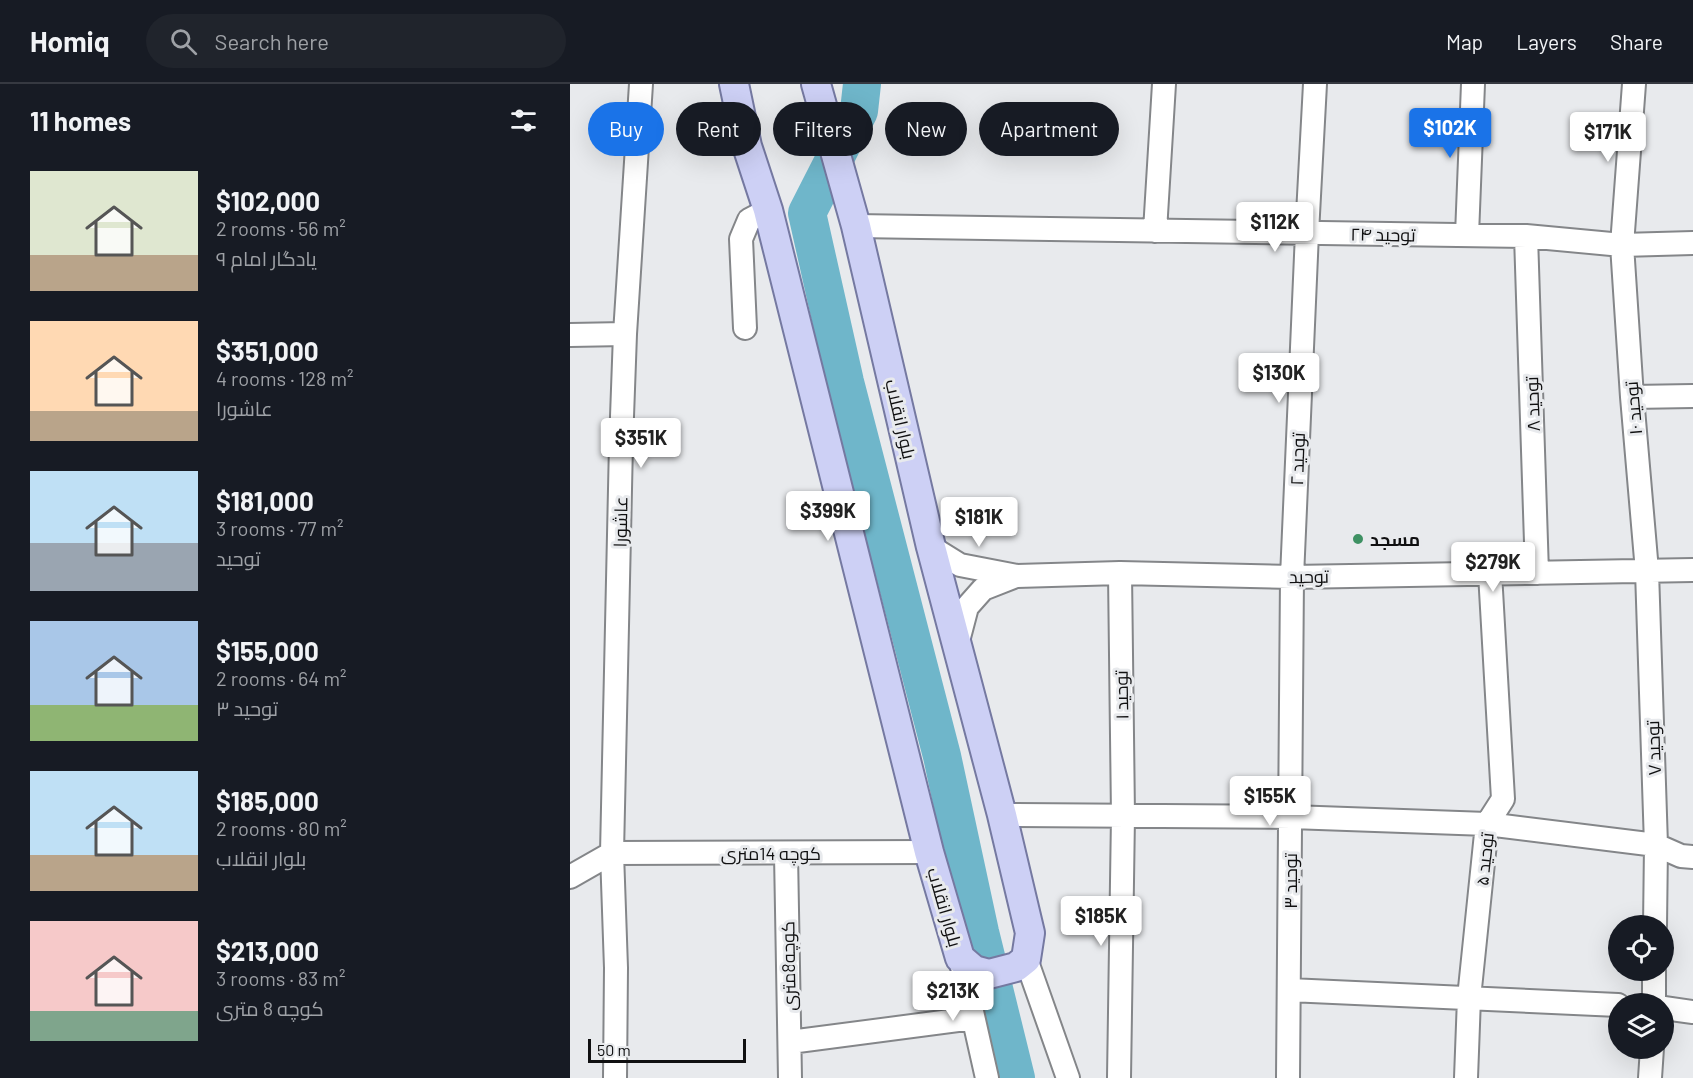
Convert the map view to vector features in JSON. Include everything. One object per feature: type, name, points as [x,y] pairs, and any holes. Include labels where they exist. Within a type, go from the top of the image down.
[{"type":"main road","points":[[723,84],[730,102]]},
{"type":"main road","name":"بلوار انقلاب","points":[[734,84],[738,102]]},
{"type":"main road","name":"بلوار انقلاب","points":[[816,84],[856,226],[931,547],[1002,816],[1030,933],[1021,963]]},
{"type":"main road","name":"بلوار انقلاب","points":[[750,156],[768,210],[929,852],[967,964]]},
{"type":"main road","points":[[967,964],[989,974],[1021,963]]},
{"type":"street","name":"عاشورا","points":[[615,1078],[616,968],[612,853],[626,334],[641,84]]},
{"type":"street","points":[[1155,231],[1164,84]]},
{"type":"street","name":"توحید ۲","points":[[1292,577],[1306,233],[1315,84]]},
{"type":"street","points":[[1467,235],[1473,84]]},
{"type":"street","name":"توحید ۱۰","points":[[1634,84],[1622,245],[1647,571]]},
{"type":"street","points":[[745,328],[741,239],[749,220],[768,210]]},
{"type":"street","name":"توحید ۲۴","points":[[856,226],[1526,236],[1622,245],[1693,243]]},
{"type":"street","name":"توحید ۸","points":[[1526,236],[1537,573]]},
{"type":"street","points":[[570,335],[626,334]]},
{"type":"street","points":[[1632,397],[1693,396]]},
{"type":"street","name":"توحید","points":[[931,547],[960,565],[1017,576],[1120,573],[1292,577],[1693,570]]},
{"type":"street","name":"توحید ۷","points":[[1647,571],[1656,845],[1655,915]]},
{"type":"street","name":"توحید ۱","points":[[1119,1078],[1123,816],[1120,573]]},
{"type":"street","name":"توحید ۵","points":[[1467,1078],[1469,998],[1487,824],[1503,799],[1490,573]]},
{"type":"street","points":[[957,645],[967,607],[983,589],[1017,576]]},
{"type":"street","name":"توحید ۳","points":[[1288,1078],[1292,577]]},
{"type":"street","points":[[1002,816],[1291,817],[1487,824],[1656,845],[1681,856],[1693,857]]},
{"type":"street","name":"کوچه 14متری","points":[[612,853],[929,852]]},
{"type":"street","points":[[570,877],[612,853]]},
{"type":"street","name":"کوچه8متری","points":[[786,854],[790,1078]]},
{"type":"street","points":[[1021,963],[1068,1078]]},
{"type":"street","points":[[967,964],[973,1018],[987,1078]]},
{"type":"street","points":[[1289,990],[1608,1005]]},
{"type":"street","points":[[1674,1009],[1693,1012]]},
{"type":"street","points":[[790,1042],[973,1018]]},
{"type":"street","points":[[1650,1078],[1651,1059]]},
{"type":"waterway","points":[[862,84],[859,111],[807,213],[845,382],[942,756],[980,932],[1016,1078]]},
{"type":"place","name":"مسجد","points":[[1358,539]]}]
